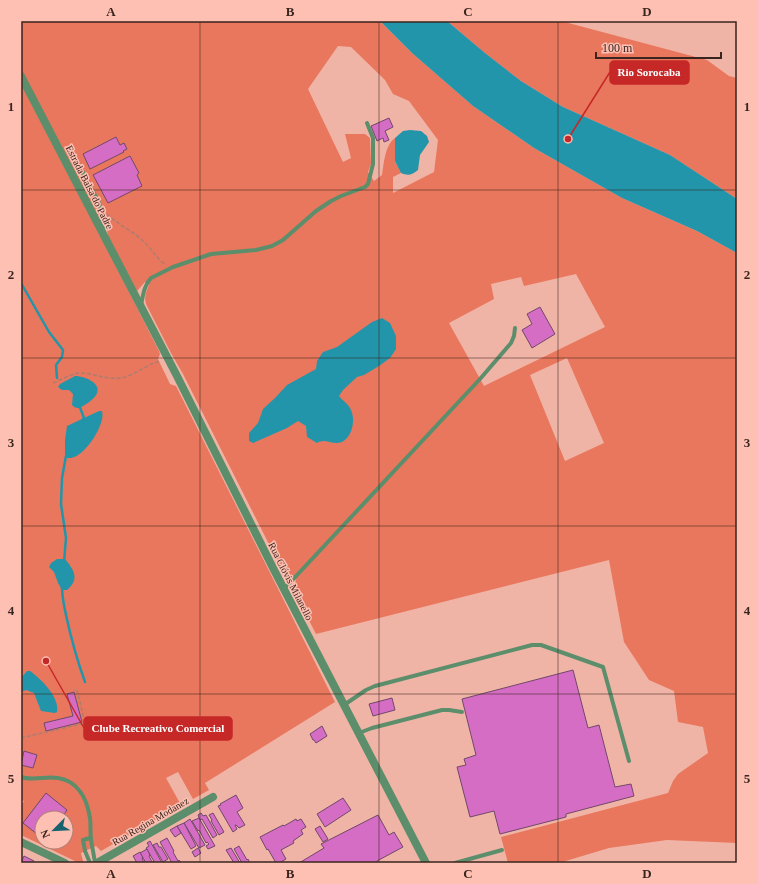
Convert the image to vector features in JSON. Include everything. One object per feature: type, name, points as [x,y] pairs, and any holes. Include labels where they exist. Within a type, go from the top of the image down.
[{"type":"street","name":"Estrada Balsa do Padre","points":[[21,76],[141,307]]},
{"type":"street","name":"Rua Clóvis Milanello","points":[[141,307],[284,590],[426,863]]},
{"type":"street","name":"Rua Regina Modanez","points":[[96,863],[213,797]]},
{"type":"street","points":[[21,842],[65,863]]},
{"type":"lane","points":[[141,307],[144,288],[148,280],[173,267],[212,254],[256,250],[272,246],[282,240],[316,211],[331,201],[365,187],[368,184],[373,164],[373,138],[367,122]]},
{"type":"lane","points":[[79,164],[99,203],[103,222],[103,235]]},
{"type":"lane","points":[[284,590],[294,577],[490,368],[511,344],[515,328]]},
{"type":"lane","points":[[344,705],[366,690],[375,686],[532,645],[541,645],[603,667],[629,761]]},
{"type":"lane","points":[[358,733],[442,710],[462,712]]},
{"type":"lane","points":[[21,777],[34,779],[50,777],[58,778],[73,784],[78,789],[83,795],[90,818],[90,838],[96,863]]},
{"type":"lane","points":[[90,838],[83,840],[85,851],[90,863]]},
{"type":"lane","points":[[455,863],[502,850]]},
{"type":"path","points":[[99,203],[103,210],[145,243],[164,264],[173,267]]},
{"type":"path","points":[[54,383],[71,375],[81,373],[111,379],[125,377],[135,374],[146,367],[167,358]]},
{"type":"path","points":[[21,738],[85,723],[77,690],[74,690]]},
{"type":"shaded area","points":[[21,21],[380,21],[412,53],[473,106],[534,148],[622,198],[697,231],[737,253],[737,843],[667,840],[609,848],[559,863],[508,863],[501,837],[668,793],[678,774],[708,753],[703,727],[678,722],[674,691],[649,680],[624,642],[609,560],[316,634],[293,589],[296,580],[292,575],[286,578],[146,304],[145,299],[149,285],[145,282],[137,291],[109,239],[105,222],[100,222],[21,70]],"holes":[[[338,46],[351,47],[385,80],[393,94],[409,101],[438,140],[434,172],[393,193],[393,177],[401,173],[395,161],[395,138],[387,150],[382,175],[374,181],[368,172],[371,164],[370,138],[365,134],[345,134],[351,158],[343,162],[308,89]],[[576,274],[605,327],[484,386],[449,323],[494,299],[491,284],[521,277],[524,286]],[[567,358],[604,443],[565,461],[530,375]]]},
{"type":"shaded area","points":[[447,21],[561,21],[707,60],[729,76],[737,78],[737,199],[670,155],[563,107],[521,81]]},
{"type":"shaded area","points":[[21,82],[159,351],[160,354],[158,359],[170,384],[176,386],[335,702],[205,783],[209,790],[193,799],[178,772],[166,778],[181,805],[101,851],[96,846],[81,853],[83,861],[79,863],[52,850],[74,850],[74,810],[34,810],[34,841],[21,835],[21,806],[24,801],[21,800]]},
{"type":"water","points":[[380,21],[447,21],[521,81],[563,107],[670,155],[737,199],[737,253],[697,231],[622,198],[534,148],[473,106],[412,53]]},
{"type":"water","points":[[403,131],[421,131],[427,136],[429,142],[420,155],[418,170],[408,175],[401,173],[395,161],[395,138]]},
{"type":"water","points":[[382,318],[390,323],[396,336],[396,349],[390,358],[379,366],[364,375],[357,377],[343,390],[339,396],[349,406],[353,417],[351,431],[346,439],[339,443],[323,441],[317,443],[307,437],[306,426],[298,421],[287,428],[253,443],[249,441],[249,433],[258,423],[263,409],[287,385],[316,369],[317,361],[323,352],[337,347],[372,322]]},
{"type":"water","points":[[75,376],[90,380],[98,389],[92,400],[78,408],[72,405],[73,394],[69,390],[62,390],[58,387],[60,384]]},
{"type":"water","points":[[102,411],[101,424],[88,446],[77,456],[71,458],[65,457],[67,426]]},
{"type":"water","points":[[57,559],[65,559],[74,574],[73,582],[67,590],[62,590],[54,572],[49,567],[51,563]]},
{"type":"water","points":[[27,671],[34,674],[49,689],[56,700],[57,712],[41,711],[34,693],[26,690],[21,692],[21,678]]},
{"type":"building","points":[[389,118],[393,127],[385,131],[389,140],[384,142],[383,138],[377,141],[371,126]]},
{"type":"building","points":[[116,137],[120,145],[124,143],[127,149],[123,151],[124,152],[90,169],[83,154]]},
{"type":"building","points":[[130,156],[139,173],[137,175],[142,186],[108,203],[93,175]]},
{"type":"building","points":[[540,307],[555,334],[532,348],[522,330],[532,324],[527,314]]},
{"type":"building","points":[[573,670],[588,728],[599,725],[615,787],[631,784],[634,796],[566,814],[566,817],[500,834],[494,811],[470,817],[457,767],[466,765],[464,759],[476,755],[462,699]]},
{"type":"building","points":[[74,692],[82,722],[46,731],[44,723],[73,716],[67,694]]},
{"type":"building","points":[[392,698],[395,710],[373,716],[369,704]]},
{"type":"building","points":[[322,726],[327,736],[316,743],[310,734]]},
{"type":"building","points":[[24,751],[37,755],[33,768],[21,765]]},
{"type":"building","points":[[46,793],[67,810],[34,810],[34,832],[23,823]]},
{"type":"building","points":[[236,795],[243,808],[237,812],[245,825],[239,828],[235,825],[237,829],[233,832],[218,806]]},
{"type":"building","points":[[343,798],[351,810],[325,827],[317,814]]},
{"type":"building","points":[[201,813],[203,816],[206,815],[217,835],[213,838],[202,819],[200,820],[198,815]]},
{"type":"building","points":[[213,813],[224,832],[219,835],[209,815]]},
{"type":"building","points":[[378,815],[389,835],[394,832],[403,847],[377,861],[378,863],[299,863],[324,848],[321,844]]},
{"type":"building","points":[[199,818],[215,846],[208,849],[206,846],[209,844],[207,842],[206,843],[192,821]]},
{"type":"building","points":[[190,819],[205,845],[199,848],[184,823]]},
{"type":"building","points":[[296,819],[297,821],[301,819],[306,827],[301,830],[303,834],[293,841],[294,843],[281,850],[286,859],[276,863],[260,837]]},
{"type":"building","points":[[184,823],[196,846],[191,849],[177,826]]},
{"type":"building","points":[[177,826],[181,833],[175,837],[170,830]]},
{"type":"building","points":[[320,826],[328,839],[323,842],[315,829]]},
{"type":"building","points":[[167,838],[178,861],[179,860],[181,863],[172,863],[160,842]]},
{"type":"building","points":[[150,841],[162,863],[155,863],[146,848],[149,846],[147,843]]},
{"type":"building","points":[[157,843],[168,859],[163,862],[153,845]]},
{"type":"building","points":[[239,846],[250,863],[242,863],[234,849]]},
{"type":"building","points":[[198,848],[201,853],[195,857],[192,852]]},
{"type":"building","points":[[231,848],[240,863],[234,863],[226,850]]},
{"type":"building","points":[[147,849],[152,862],[154,861],[155,863],[146,863],[140,853]]},
{"type":"building","points":[[140,852],[144,863],[137,863],[133,856]]},
{"type":"building","points":[[24,856],[34,861],[33,863],[21,863]]},
{"type":"waterway","points":[[21,283],[49,332],[63,350],[62,357],[56,365],[57,378]]},
{"type":"waterway","points":[[79,405],[84,418],[82,421]]},
{"type":"waterway","points":[[64,562],[66,538],[61,504],[62,478],[66,456]]},
{"type":"waterway","points":[[62,587],[62,594],[70,632],[85,682]]},
{"type":"place","name":"Rio Sorocaba","points":[[568,139]]},
{"type":"place","name":"Clube Recreativo Comercial","points":[[46,661]]}]
